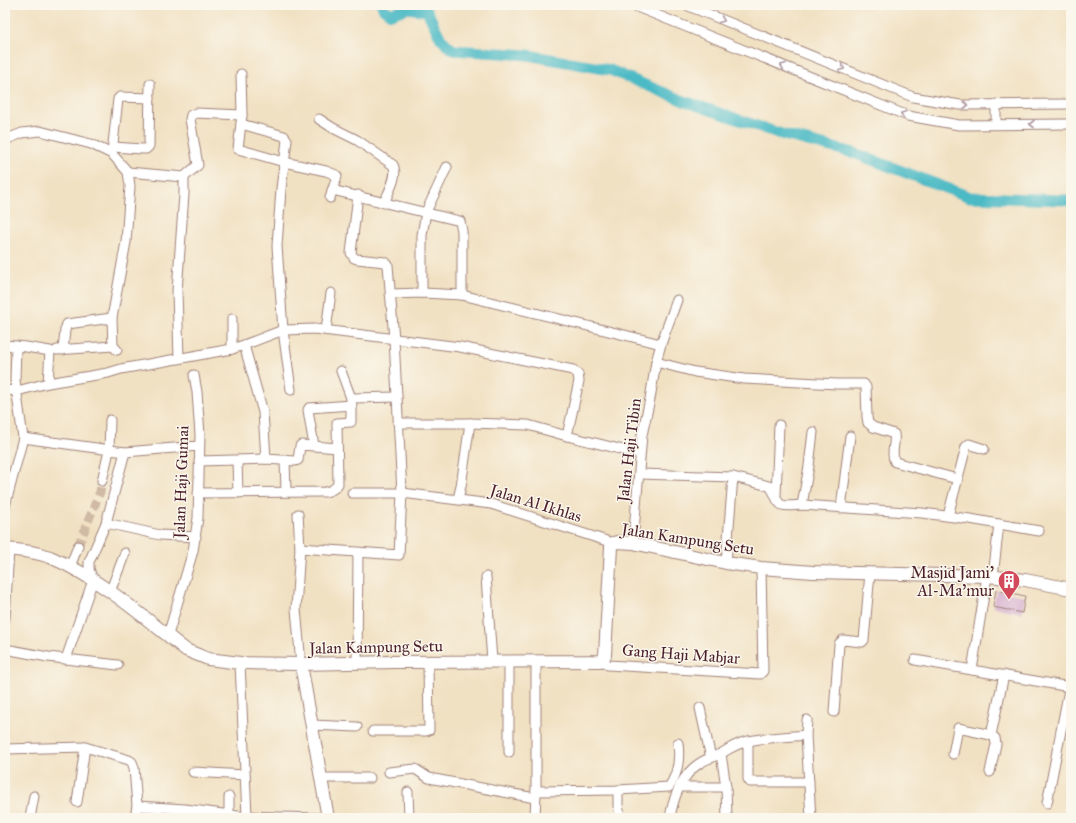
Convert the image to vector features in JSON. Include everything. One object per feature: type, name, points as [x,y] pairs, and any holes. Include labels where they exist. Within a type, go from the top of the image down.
[{"type":"street","points":[[632,5],[908,116],[959,125],[1071,124]]},
{"type":"street","points":[[686,5],[913,97],[960,105],[1071,104]]},
{"type":"street","points":[[242,74],[242,120],[238,147],[240,150],[284,162],[326,171],[336,175],[331,194],[358,195],[460,222],[462,231],[462,295]]},
{"type":"street","points":[[5,140],[22,133],[40,131],[112,150],[142,150],[148,148],[150,84]]},
{"type":"street","points":[[5,345],[50,351],[115,348],[112,318],[126,242],[130,186],[128,172],[112,150],[118,98],[150,98]]},
{"type":"street","points":[[996,104],[996,124]]},
{"type":"street","points":[[128,172],[184,177],[198,165],[190,123],[191,115],[196,113],[242,120],[287,138],[277,246],[283,330],[291,390]]},
{"type":"street","points":[[319,120],[357,140],[395,167],[395,176],[384,203]]},
{"type":"street","points":[[422,293],[422,235],[426,212],[447,167]]},
{"type":"street","points":[[179,359],[177,291],[184,177]]},
{"type":"street","points":[[300,548],[399,555],[402,493],[394,339],[388,265],[385,262],[357,259],[354,258],[351,253],[358,195]]},
{"type":"street","points":[[326,330],[331,293]]},
{"type":"street","points":[[390,294],[422,293],[462,295],[661,344]]},
{"type":"street","name":"Jalan Haji Tibin","points":[[633,543],[640,474],[642,435],[656,362],[677,300]]},
{"type":"street","points":[[63,350],[67,324],[112,318]]},
{"type":"street","points":[[232,319],[232,348]]},
{"type":"street","points":[[5,390],[16,391],[48,383],[108,373],[120,368],[179,359],[232,348],[283,330],[326,330],[460,347],[573,370],[578,374],[579,381],[567,436]]},
{"type":"street","points":[[244,345],[263,412],[266,459]]},
{"type":"street","points":[[5,506],[23,438],[15,380],[16,346]]},
{"type":"street","points":[[48,383],[50,351]]},
{"type":"street","points":[[656,362],[695,372],[744,379],[864,384],[866,387],[868,423],[873,427],[894,434],[895,440],[892,456],[895,462],[957,478]]},
{"type":"street","points":[[198,493],[286,491],[325,492],[336,487],[338,484],[337,424],[351,422],[351,401],[341,371]]},
{"type":"street","name":"Jalan Haji Gumai","points":[[168,635],[196,537],[199,446],[197,399],[194,375]]},
{"type":"street","points":[[314,446],[308,410],[309,408],[351,401],[397,397]]},
{"type":"street","points":[[102,481],[109,451],[110,420]]},
{"type":"street","points":[[398,423],[470,422],[528,425],[640,454]]},
{"type":"street","points":[[458,499],[470,422]]},
{"type":"street","points":[[776,495],[779,425]]},
{"type":"street","points":[[802,505],[813,432]]},
{"type":"street","points":[[841,508],[850,436]]},
{"type":"street","points":[[23,438],[125,452],[199,446]]},
{"type":"street","points":[[948,516],[964,451],[967,445],[969,444],[984,449]]},
{"type":"street","points":[[199,461],[266,459],[295,461],[298,460],[301,445],[338,448]]},
{"type":"street","points":[[66,659],[94,580],[89,570],[89,562],[106,523],[125,452]]},
{"type":"street","points":[[237,461],[238,493]]},
{"type":"street","points":[[285,461],[286,491]]},
{"type":"street","points":[[640,474],[732,477],[769,486],[781,504],[922,513],[1039,531]]},
{"type":"street","points":[[726,563],[732,477]]},
{"type":"street","name":"Jalan Al Ikhlas","points":[[352,493],[402,493],[458,499],[502,506],[613,542]]},
{"type":"street","points":[[5,618],[7,549],[50,557],[94,580],[186,650],[202,657],[221,662],[301,664],[296,609],[300,548],[298,514]]},
{"type":"street","points":[[106,523],[160,535],[196,537]]},
{"type":"street","points":[[972,670],[1000,524]]},
{"type":"street","name":"Jalan Kampung Setu","points":[[328,818],[301,664],[492,661],[596,662],[603,660],[605,655],[611,547],[613,542],[633,543],[726,563],[761,568],[813,572],[990,577],[1025,580],[1071,589]]},
{"type":"street","points":[[70,568],[78,546]]},
{"type":"street","points":[[110,592],[125,553]]},
{"type":"street","points":[[357,662],[358,553]]},
{"type":"street","name":"Gang Haji Mabjar","points":[[603,660],[608,665],[760,674],[763,671],[761,568]]},
{"type":"street","points":[[834,712],[839,644],[843,640],[862,642],[864,640],[870,573]]},
{"type":"street","points":[[486,577],[492,661]]},
{"type":"street","points":[[5,649],[41,656],[118,665]]},
{"type":"street","points":[[915,660],[1004,676],[1070,683],[1047,803]]},
{"type":"street","points":[[509,661],[509,752]]},
{"type":"street","points":[[535,818],[536,661]]},
{"type":"street","points":[[373,732],[429,730],[428,662]]},
{"type":"street","points":[[240,663],[247,816]]},
{"type":"street","points":[[991,735],[1004,676]]},
{"type":"street","points":[[700,708],[711,758]]},
{"type":"street","points":[[807,720],[806,735],[811,818]]},
{"type":"street","points":[[312,726],[357,727]]},
{"type":"street","points":[[953,754],[958,728],[991,735],[995,738],[996,744],[990,772]]},
{"type":"street","points":[[670,818],[674,798],[686,776],[701,762],[748,741],[806,735]]},
{"type":"street","points":[[748,741],[748,779],[750,782],[809,782]]},
{"type":"street","points":[[389,772],[414,769],[429,778],[536,794],[669,787],[673,782],[680,756],[678,743]]},
{"type":"street","points":[[5,749],[85,747],[132,762],[138,806],[135,818]]},
{"type":"street","points":[[78,802],[85,747]]},
{"type":"street","points":[[721,754],[726,787],[727,818]]},
{"type":"street","points":[[193,772],[245,775]]},
{"type":"street","points":[[321,778],[370,778]]},
{"type":"street","points":[[680,788],[726,787]]},
{"type":"street","points":[[618,790],[618,806],[621,818]]},
{"type":"street","points":[[408,792],[409,818]]},
{"type":"street","points":[[30,818],[34,796]]},
{"type":"street","points":[[229,797],[229,815]]},
{"type":"street","points":[[138,806],[184,813],[319,818]]},
{"type":"building","name":"Masjid Jami' Al-Ma'mur","points":[[996,590],[1025,596],[1022,613],[993,607]]},
{"type":"waterway","points":[[382,5],[383,8],[391,14],[408,8],[427,11],[441,39],[453,50],[528,55],[610,70],[684,101],[784,135],[854,153],[970,197],[1066,200],[1071,202]]},
{"type":"tunnel","points":[[78,546],[100,492],[102,481]]},
{"type":"place","name":"Masjid Jami' Al-Ma'mur","points":[[1009,600]]}]
